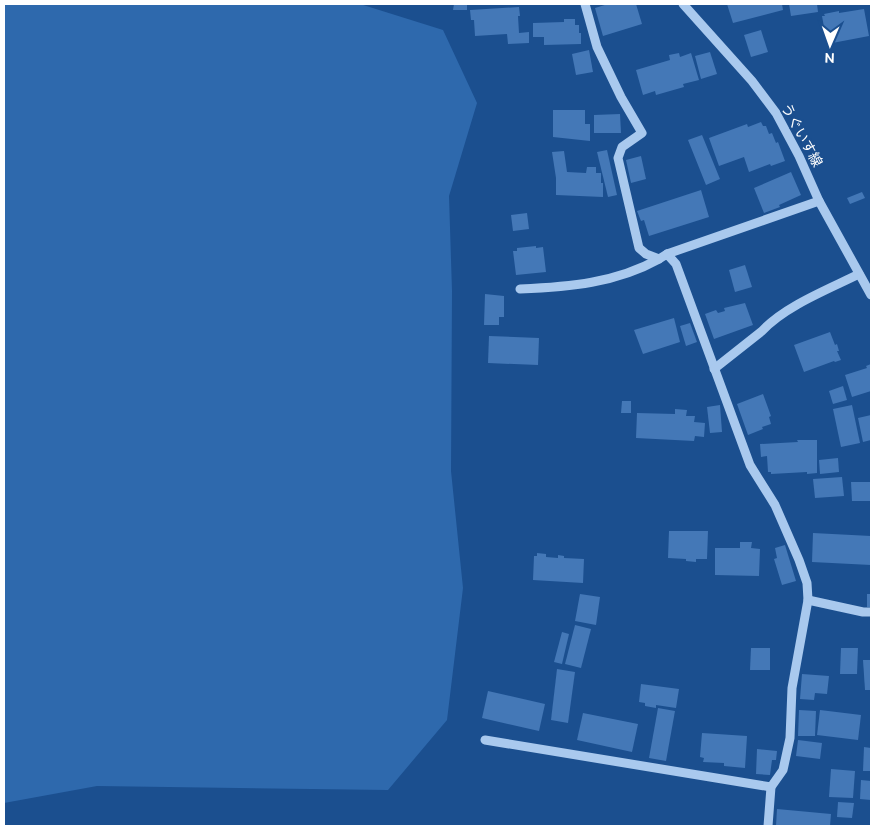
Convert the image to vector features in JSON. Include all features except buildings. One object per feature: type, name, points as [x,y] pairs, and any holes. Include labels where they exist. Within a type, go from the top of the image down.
[{"type":"street","points":[[585,4],[597,47],[621,98],[642,133],[622,147],[618,158],[639,248],[646,254],[663,256],[676,264],[750,465],[775,505],[807,583],[808,600],[792,688],[790,738],[783,770],[772,787],[768,826]]},
{"type":"street","name":"うぐいす線","points":[[683,4],[752,81],[776,113],[799,156],[819,200],[871,295]]},
{"type":"street","points":[[520,289],[550,288],[609,280],[640,270],[663,256],[819,200]]},
{"type":"street","points":[[714,369],[762,331],[769,323],[804,301],[859,274]]},
{"type":"street","points":[[808,600],[871,612]]},
{"type":"street","points":[[485,740],[772,787]]},
{"type":"shaded area","points":[[4,4],[360,4],[443,30],[477,103],[449,196],[452,291],[451,471],[463,588],[447,720],[388,790],[97,786],[4,803]]}]
